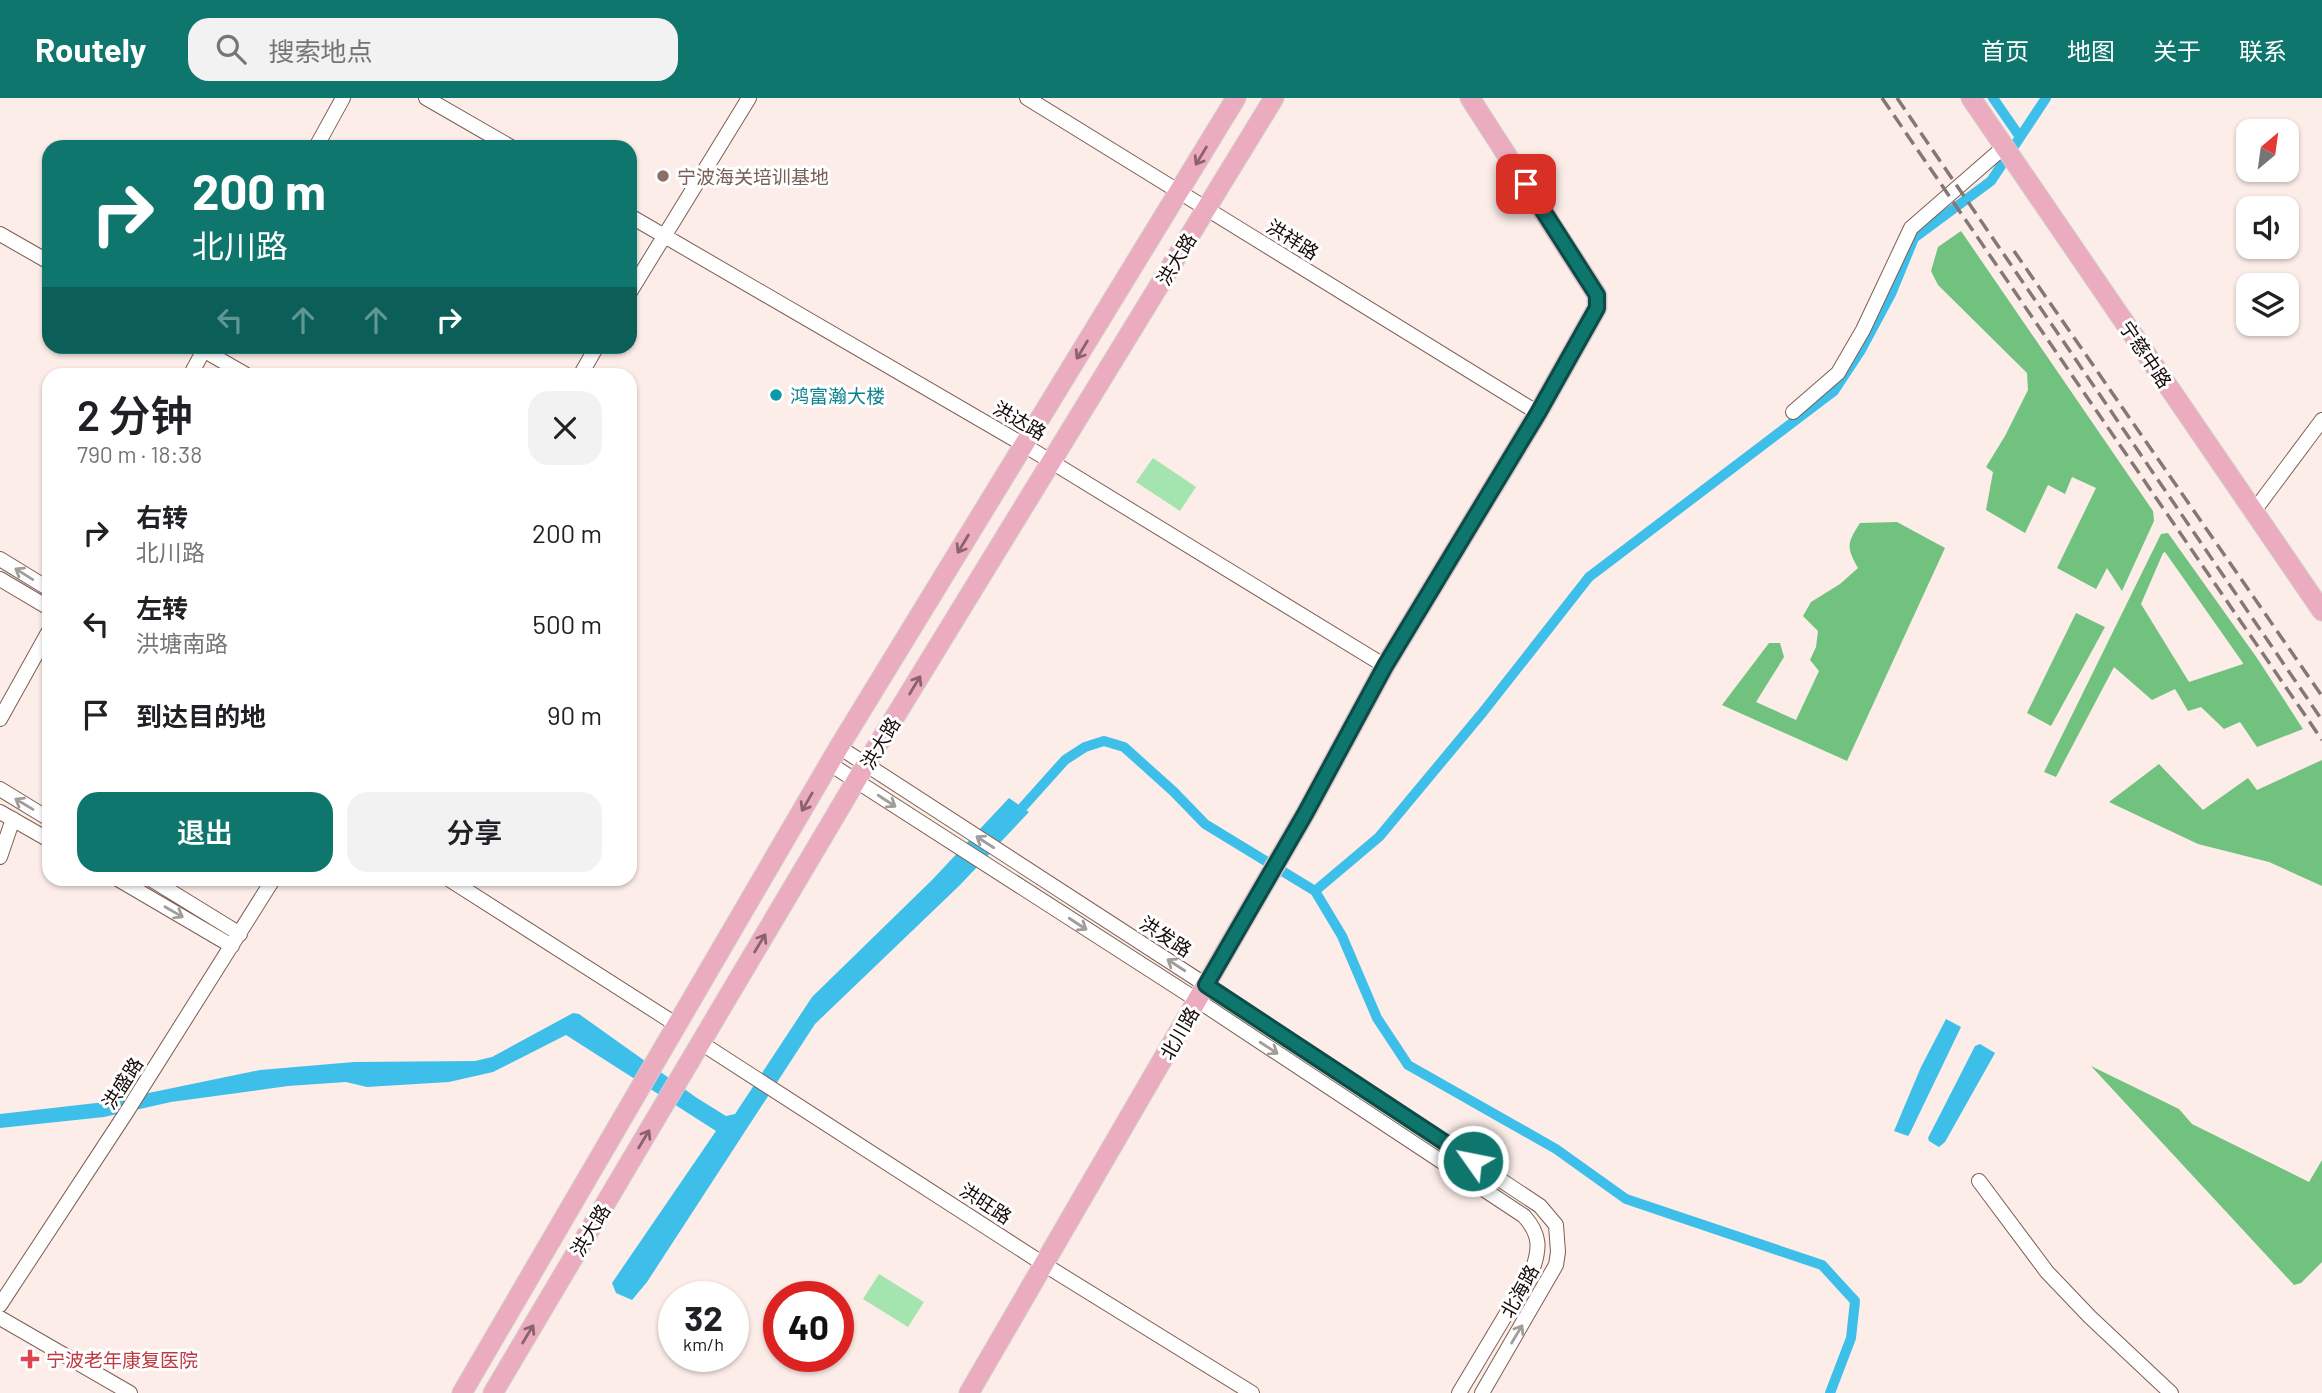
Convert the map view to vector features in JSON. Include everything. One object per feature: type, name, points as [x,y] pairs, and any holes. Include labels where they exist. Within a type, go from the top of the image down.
[{"type":"main road","name":"洪大路","points":[[462,1393],[834,756],[1236,98]]},
{"type":"main road","name":"洪大路","points":[[493,1393],[861,773],[1274,98]]},
{"type":"main road","name":"北川路","points":[[969,1393],[1305,814],[1385,666],[1538,413],[1597,308],[1597,295],[1470,98]]},
{"type":"main road","name":"宁慈中路","points":[[1970,98],[2322,611]]},
{"type":"street","points":[[320,140],[342,98]]},
{"type":"street","points":[[426,98],[499,140]]},
{"type":"street","points":[[637,280],[749,98]]},
{"type":"street","name":"洪祥路","points":[[1027,98],[1538,413]]},
{"type":"street","points":[[1793,412],[1838,373],[1863,330],[1911,228],[2005,148]]},
{"type":"street","name":"洪达路","points":[[637,220],[1024,445],[1385,666]]},
{"type":"street","points":[[0,234],[42,258]]},
{"type":"street","points":[[212,354],[235,368]]},
{"type":"street","points":[[2254,511],[2322,421]]},
{"type":"street","points":[[0,559],[42,585]]},
{"type":"street","points":[[0,579],[42,604]]},
{"type":"street","points":[[0,719],[42,644]]},
{"type":"street","name":"洪发路","points":[[834,756],[1540,1206]]},
{"type":"street","points":[[0,789],[42,815]]},
{"type":"street","points":[[0,812],[42,836]]},
{"type":"street","points":[[0,857],[13,819]]},
{"type":"street","points":[[131,886],[236,940]]},
{"type":"street","points":[[160,886],[236,940]]},
{"type":"street","name":"洪盛路","points":[[0,1306],[269,886]]},
{"type":"street","points":[[460,886],[677,1025]]},
{"type":"street","name":"洪发路","points":[[1202,993],[1524,1216]]},
{"type":"street","name":"洪旺路","points":[[701,1043],[1045,1265],[1252,1393]]},
{"type":"street","points":[[1979,1181],[2047,1272],[2090,1317],[2171,1393]]},
{"type":"street","name":"北海路","points":[[1482,1393],[1556,1265],[1556,1225],[1540,1206]]},
{"type":"street","name":"北海路","points":[[1459,1393],[1532,1272],[1539,1242],[1535,1230],[1524,1216]]},
{"type":"street","points":[[0,1318],[130,1393]]},
{"type":"green space","points":[[1961,231],[2153,511],[2154,521],[2122,591],[2107,568],[2096,589],[2057,568],[2096,488],[2072,477],[2065,494],[2048,485],[2025,533],[1986,510],[1993,472],[1986,467],[2028,390],[2027,373],[1938,285],[1931,271],[1938,247]]},
{"type":"green space","points":[[1153,458],[1196,487],[1180,511],[1136,482]]},
{"type":"green space","points":[[1897,522],[1945,548],[1847,761],[1722,705],[1769,643],[1780,643],[1784,657],[1756,702],[1796,720],[1819,671],[1810,660],[1816,647],[1818,631],[1803,616],[1811,602],[1840,584],[1858,568],[1851,555],[1850,545],[1860,523]]},
{"type":"green space","points":[[2168,533],[2257,658],[2303,729],[2257,747],[2240,722],[2224,729],[2201,707],[2188,711],[2175,689],[2152,700],[2114,667],[2056,777],[2044,772],[2161,534]],"holes":[[[2165,552],[2243,663],[2189,682],[2141,604],[2163,553]]]},
{"type":"green space","points":[[2076,613],[2105,627],[2051,726],[2027,713]]},
{"type":"green space","points":[[2322,760],[2322,886],[2269,862],[2198,844],[2109,802],[2159,764],[2203,810],[2248,778],[2257,790]]},
{"type":"green space","points":[[2091,1066],[2179,1109],[2192,1124],[2309,1182],[2322,1160],[2322,1262],[2301,1283],[2294,1285]]},
{"type":"green space","points":[[879,1274],[924,1302],[908,1327],[863,1299]]},
{"type":"water","points":[[1009,798],[1029,812],[960,885],[815,1024],[647,1282],[632,1300],[616,1293],[612,1283],[716,1131],[566,1035],[493,1072],[449,1082],[367,1087],[346,1082],[288,1086],[171,1102],[104,1117],[0,1128],[0,1114],[105,1102],[260,1070],[354,1062],[475,1061],[492,1057],[573,1013],[579,1014],[697,1098],[726,1116],[735,1114],[812,997],[932,880]]},
{"type":"water","points":[[1946,1019],[1961,1027],[1910,1133],[1908,1136],[1894,1131],[1921,1067]]},
{"type":"water","points":[[1980,1044],[1995,1053],[1945,1142],[1939,1147],[1928,1138],[1975,1046]]},
{"type":"waterway","points":[[1993,98],[2020,137]]},
{"type":"waterway","points":[[1315,891],[1379,837],[1483,712],[1589,577],[1834,391],[1861,350],[1891,294],[1914,238],[1991,181],[2046,98]]},
{"type":"waterway","points":[[1013,818],[1065,760],[1085,747],[1104,741],[1124,747],[1205,824],[1315,891],[1342,936],[1377,1018],[1408,1065],[1556,1149],[1626,1199],[1822,1265],[1855,1301],[1851,1338],[1830,1393]]},
{"type":"railway","points":[[1882,98],[2322,740]]},
{"type":"railway","points":[[1897,98],[2322,720]]},
{"type":"railway","points":[[2014,251],[2322,696]]},
{"type":"place","name":"宁波海关培训基地","points":[[663,176]]},
{"type":"place","name":"鸿富瀚大楼","points":[[776,395]]},
{"type":"place","name":"宁波老年康复医院","points":[[30,1359]]},
{"type":"route","points":[[1473,1161],[1206,985],[1305,814],[1385,666],[1538,413],[1597,308],[1597,295],[1526,184]]}]
